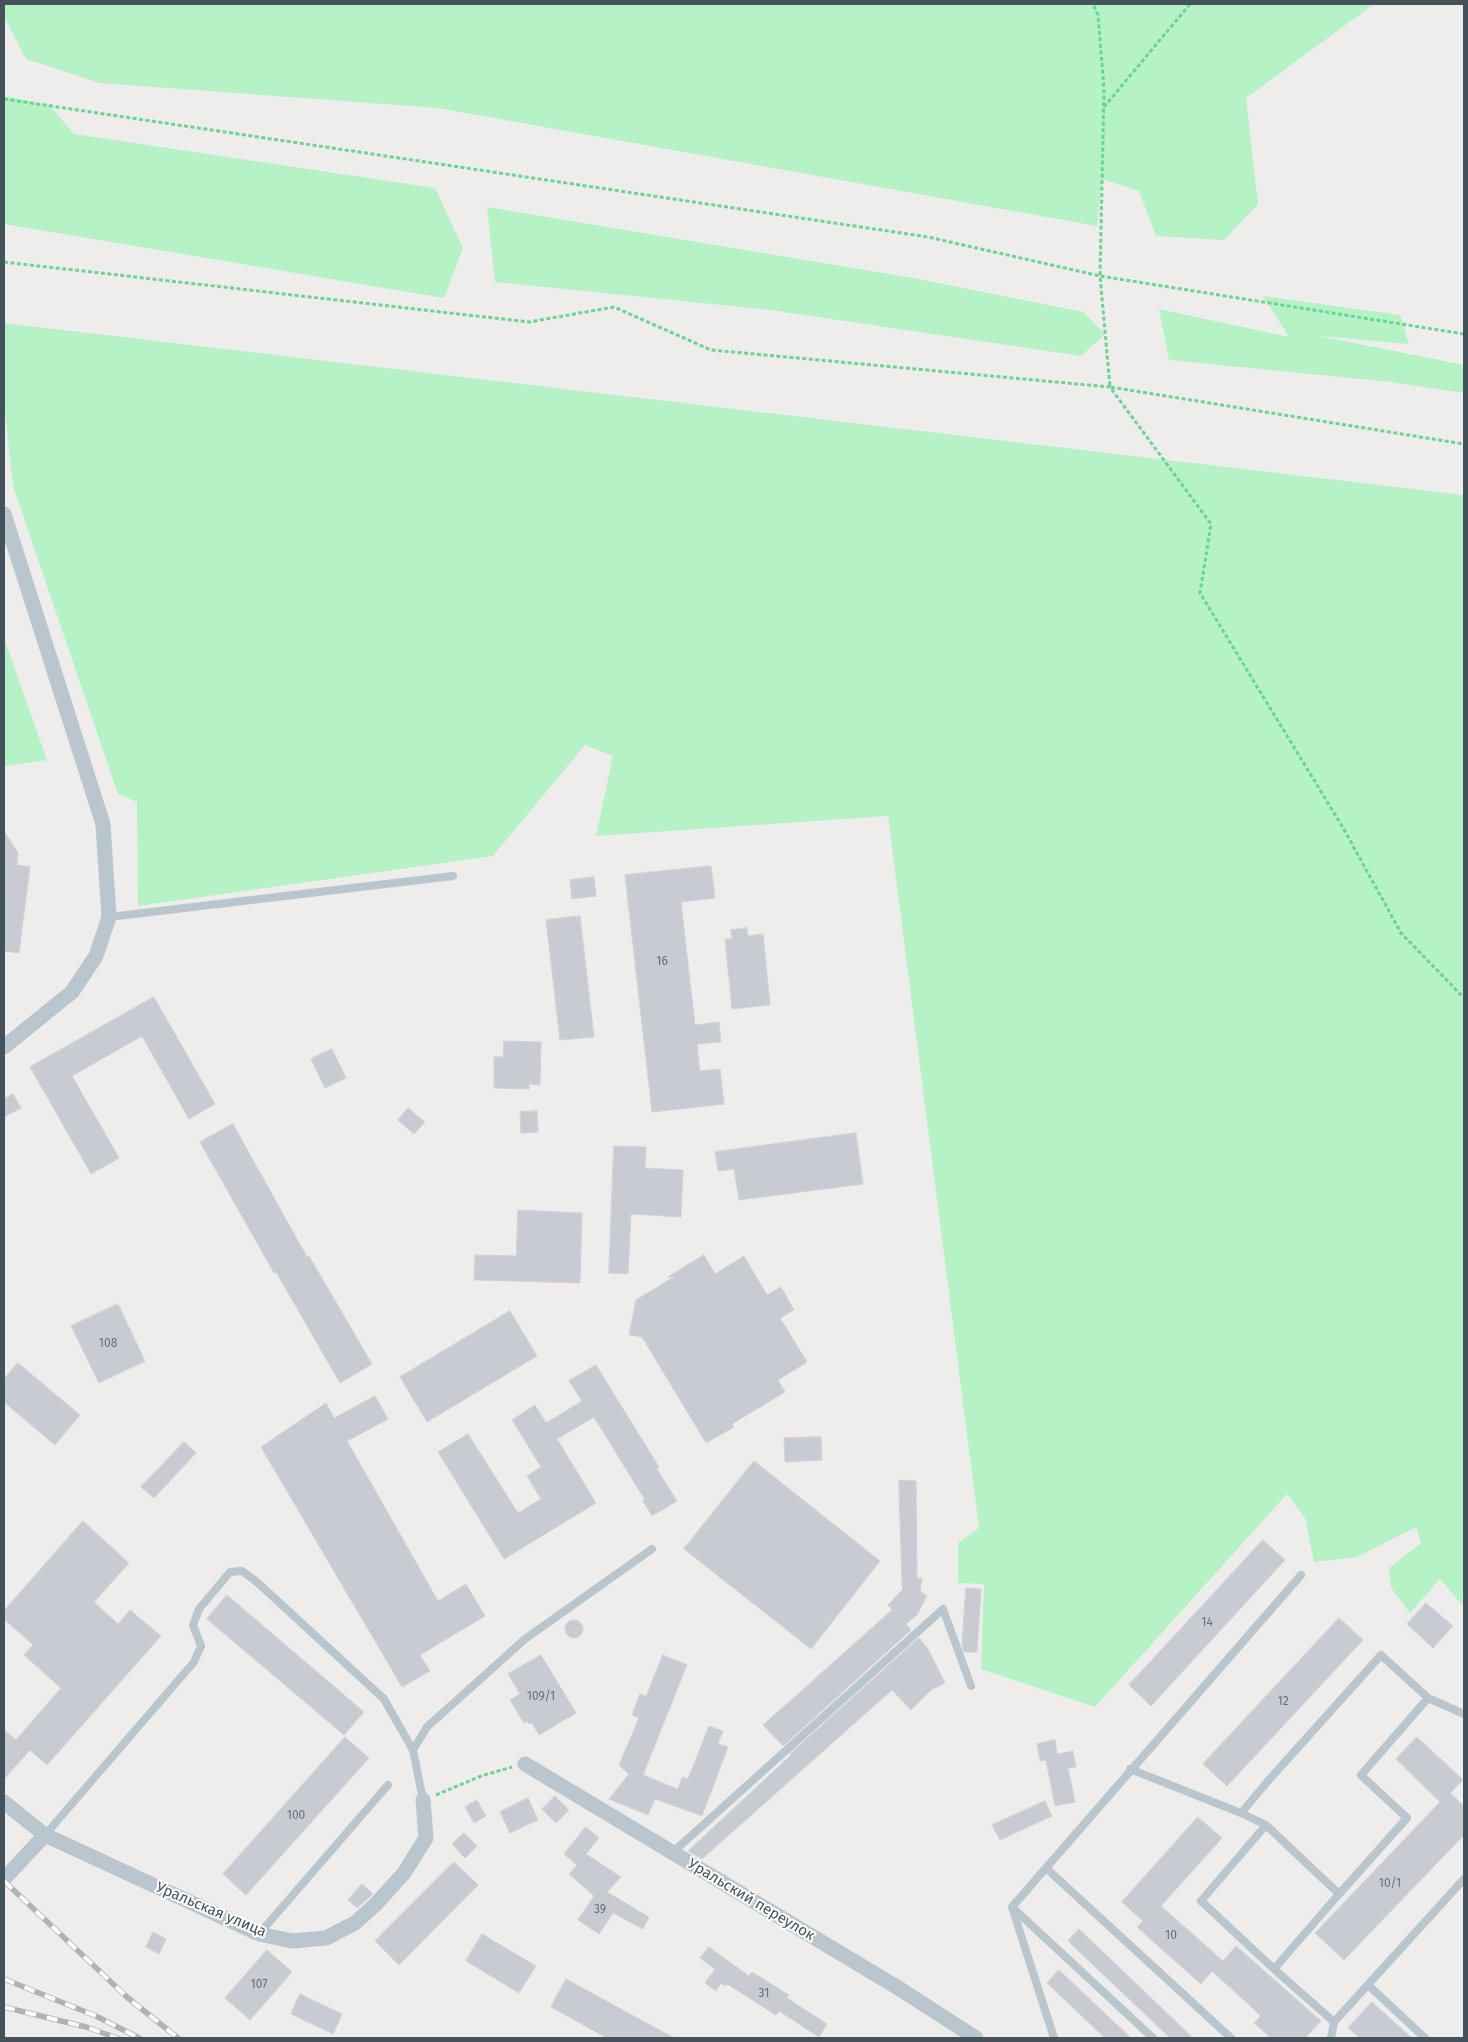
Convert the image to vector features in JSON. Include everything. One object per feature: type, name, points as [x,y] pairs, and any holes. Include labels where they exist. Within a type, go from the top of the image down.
[{"type":"street","points":[[4,514],[104,824],[109,917],[96,956],[72,992],[4,1047]]},
{"type":"street","name":"Уральский переулок","points":[[525,1764],[900,1989],[976,2038]]},
{"type":"street","name":"Уральская улица","points":[[4,1802],[45,1835],[259,1934],[292,1941],[326,1938],[355,1923],[376,1904],[404,1873],[426,1838],[424,1800]]},
{"type":"street","points":[[4,1879],[45,1835]]},
{"type":"lane","points":[[109,917],[453,876]]},
{"type":"lane","points":[[413,1750],[427,1727],[525,1639],[652,1549]]},
{"type":"lane","points":[[45,1835],[194,1662],[201,1646],[193,1625],[199,1609],[230,1572],[242,1571],[257,1582],[384,1699],[413,1750],[424,1800]]},
{"type":"lane","points":[[1012,1907],[1130,1769],[1301,1575]]},
{"type":"lane","points":[[672,1853],[943,1609],[971,1686]]},
{"type":"lane","points":[[1241,1813],[1381,1655],[1428,1698],[1464,1714]]},
{"type":"lane","points":[[1274,1969],[1407,1818],[1361,1775],[1428,1698]]},
{"type":"lane","points":[[1130,1769],[1241,1813],[1266,1825],[1339,1894]]},
{"type":"lane","points":[[259,1934],[388,1785]]},
{"type":"lane","points":[[1266,1825],[1201,1901],[1334,2022]]},
{"type":"lane","points":[[1046,1868],[1231,2038]]},
{"type":"lane","points":[[1331,2038],[1334,2022],[1464,1879]]},
{"type":"lane","points":[[1012,1907],[1054,2038]]},
{"type":"lane","points":[[1012,1907],[1154,2038]]},
{"type":"lane","points":[[1368,1985],[1425,2038]]},
{"type":"path","points":[[1093,4],[1098,15],[1103,108],[1100,276],[1110,387],[1211,524],[1200,593],[1342,826],[1401,933],[1464,998]]},
{"type":"path","points":[[1103,108],[1190,4]]},
{"type":"path","points":[[4,99],[928,237],[1100,276],[1464,334]]},
{"type":"path","points":[[4,262],[529,322],[614,307],[710,350],[1110,387],[1464,444]]},
{"type":"path","points":[[424,1800],[481,1776],[525,1764]]},
{"type":"green space","points":[[4,4],[1374,4],[1246,98],[1258,204],[1224,240],[1156,236],[1139,191],[1102,179],[1097,226],[438,108],[100,83],[26,59],[4,16]]},
{"type":"green space","points":[[4,96],[49,105],[74,134],[435,188],[463,248],[444,298],[4,224]]},
{"type":"green space","points":[[487,207],[913,278],[1083,312],[1105,334],[1081,356],[771,310],[495,282]]},
{"type":"green space","points":[[1263,296],[1400,315],[1409,344],[1319,336],[1464,365],[1464,393],[1391,382],[1169,360],[1159,309],[1289,337]]},
{"type":"green space","points":[[4,323],[1464,495],[1464,1607],[1440,1579],[1410,1613],[1391,1588],[1389,1568],[1421,1543],[1416,1527],[1357,1557],[1314,1562],[1305,1518],[1287,1494],[1095,1707],[981,1669],[984,1584],[958,1583],[958,1543],[979,1528],[888,816],[596,836],[613,756],[585,745],[493,856],[138,906],[137,802],[118,794],[13,486],[4,403]]},
{"type":"green space","points":[[4,638],[47,760],[4,766]]},
{"type":"building","points":[[4,831],[18,853],[17,865],[30,867],[19,953],[4,951]]},
{"type":"building","points":[[711,866],[715,898],[681,902],[695,1025],[719,1022],[721,1042],[697,1044],[700,1071],[720,1069],[724,1104],[652,1112],[625,875]]},
{"type":"building","points":[[594,877],[596,896],[572,899],[570,880]]},
{"type":"building","points":[[580,916],[594,1037],[560,1040],[546,920]]},
{"type":"building","points":[[747,928],[748,936],[763,934],[770,1005],[732,1009],[725,939],[732,939],[731,930]]},
{"type":"building","points":[[154,997],[215,1104],[189,1119],[142,1036],[72,1076],[119,1158],[91,1174],[30,1067]]},
{"type":"building","points":[[504,1041],[541,1042],[540,1085],[529,1084],[529,1089],[494,1088],[494,1057],[503,1057]]},
{"type":"building","points":[[332,1049],[346,1078],[325,1088],[311,1059]]},
{"type":"building","points":[[13,1094],[21,1108],[4,1117],[4,1099]]},
{"type":"building","points":[[408,1108],[425,1122],[414,1134],[398,1120]]},
{"type":"building","points":[[537,1111],[538,1132],[521,1133],[520,1112]]},
{"type":"building","points":[[233,1124],[307,1257],[309,1256],[372,1364],[340,1383],[276,1272],[274,1273],[200,1142]]},
{"type":"building","points":[[856,1133],[863,1184],[739,1200],[734,1169],[718,1171],[715,1152]]},
{"type":"building","points":[[614,1146],[646,1147],[645,1168],[683,1170],[681,1217],[631,1214],[628,1274],[609,1273]]},
{"type":"building","points":[[518,1210],[582,1213],[580,1283],[474,1280],[475,1255],[516,1256]]},
{"type":"building","points":[[704,1255],[715,1274],[744,1256],[767,1295],[781,1287],[794,1310],[780,1318],[807,1362],[778,1380],[785,1392],[732,1424],[734,1427],[706,1443],[642,1337],[629,1335],[636,1300],[674,1277],[668,1277]]},
{"type":"building","points":[[118,1304],[145,1361],[99,1383],[71,1326]]},
{"type":"building","points":[[510,1311],[537,1356],[427,1422],[400,1377]]},
{"type":"building","points":[[18,1363],[80,1415],[55,1445],[4,1402],[4,1379]]},
{"type":"building","points":[[596,1365],[659,1467],[657,1469],[677,1501],[652,1516],[643,1501],[645,1500],[594,1417],[557,1439],[596,1503],[504,1559],[438,1452],[468,1434],[518,1513],[541,1499],[527,1476],[541,1467],[512,1420],[535,1405],[546,1423],[582,1401],[569,1381]]},
{"type":"building","points":[[375,1396],[388,1419],[347,1441],[438,1601],[466,1584],[485,1616],[420,1655],[430,1671],[402,1687],[261,1447],[326,1403],[334,1418]]},
{"type":"building","points":[[821,1437],[822,1460],[785,1462],[784,1438]]},
{"type":"building","points":[[184,1442],[196,1453],[154,1498],[141,1487]]},
{"type":"building","points":[[754,1461],[880,1561],[811,1649],[684,1549]]},
{"type":"building","points":[[899,1480],[916,1481],[917,1578],[922,1578],[920,1591],[927,1596],[917,1615],[906,1624],[911,1630],[783,1746],[763,1725],[892,1610],[888,1605],[902,1590]]},
{"type":"building","points":[[83,1521],[129,1563],[94,1602],[118,1624],[130,1610],[161,1636],[47,1765],[30,1750],[4,1779],[4,1730],[16,1740],[61,1688],[24,1655],[33,1645],[4,1619],[4,1611]]},
{"type":"building","points":[[1263,1540],[1285,1560],[1151,1706],[1129,1685]]},
{"type":"building","points":[[966,1588],[981,1589],[977,1652],[964,1652],[962,1645]]},
{"type":"building","points":[[227,1595],[364,1712],[344,1735],[207,1619]]},
{"type":"building","points":[[1426,1603],[1453,1626],[1433,1648],[1407,1624]]},
{"type":"building","points":[[1339,1618],[1363,1640],[1227,1786],[1203,1764]]},
{"type":"building","points":[[570,1620],[578,1620],[583,1625],[581,1636],[570,1638],[565,1633],[565,1625]]},
{"type":"building","points":[[919,1638],[928,1649],[945,1683],[931,1690],[911,1710],[892,1690],[702,1859],[688,1851],[790,1754]]},
{"type":"building","points":[[541,1655],[576,1713],[539,1735],[532,1723],[529,1724],[527,1721],[524,1723],[510,1700],[520,1694],[508,1674]]},
{"type":"building","points":[[663,1655],[687,1665],[643,1775],[678,1789],[682,1777],[688,1779],[709,1726],[723,1731],[718,1744],[728,1747],[702,1816],[655,1799],[648,1815],[609,1799],[629,1774],[619,1765],[639,1718],[632,1715],[640,1694],[646,1696]]},
{"type":"building","points":[[345,1737],[369,1758],[246,1895],[223,1874]]},
{"type":"building","points":[[1417,1737],[1463,1780],[1450,1793],[1464,1806],[1464,1835],[1344,1960],[1315,1933],[1440,1802],[1396,1759]]},
{"type":"building","points":[[1055,1740],[1057,1754],[1073,1751],[1076,1767],[1068,1768],[1075,1802],[1055,1806],[1046,1760],[1040,1761],[1037,1744]]},
{"type":"building","points":[[555,1796],[569,1810],[556,1823],[542,1809]]},
{"type":"building","points":[[528,1798],[538,1820],[510,1833],[500,1812]]},
{"type":"building","points":[[477,1800],[486,1816],[474,1823],[465,1807]]},
{"type":"building","points":[[1045,1801],[1052,1816],[1000,1840],[992,1825]]},
{"type":"building","points":[[1198,1817],[1222,1838],[1161,1906],[1223,1961],[1236,1946],[1321,2021],[1305,2038],[1271,2038],[1254,2023],[1261,2016],[1212,1971],[1201,1984],[1137,1927],[1143,1921],[1122,1902]]},
{"type":"building","points":[[586,1827],[599,1838],[586,1854],[621,1877],[607,1892],[649,1917],[643,1929],[613,1913],[599,1934],[578,1920],[594,1896],[569,1874],[577,1865],[564,1854]]},
{"type":"building","points":[[464,1833],[477,1846],[465,1858],[452,1844]]},
{"type":"building","points":[[454,1862],[478,1885],[399,1965],[375,1941]]},
{"type":"building","points":[[362,1884],[373,1894],[357,1908],[348,1900]]},
{"type":"building","points":[[1079,1929],[1193,2038],[1170,2038],[1068,1941]]},
{"type":"building","points":[[153,1932],[166,1939],[159,1954],[146,1947]]},
{"type":"building","points":[[482,1934],[536,1966],[519,1993],[466,1961]]},
{"type":"building","points":[[709,1947],[749,1976],[752,1972],[789,1995],[787,1998],[827,2024],[819,2037],[779,2011],[776,2015],[727,1984],[725,1986],[721,1983],[716,1991],[705,1983],[715,1969],[700,1958]]},
{"type":"building","points":[[267,1950],[292,1972],[250,2020],[225,1998]]},
{"type":"building","points":[[1059,1970],[1131,2038],[1105,2038],[1047,1983]]},
{"type":"building","points":[[566,1979],[674,2038],[607,2038],[551,2007]]},
{"type":"building","points":[[300,1994],[342,2014],[333,2034],[291,2014]]},
{"type":"building","points":[[1372,2002],[1412,2038],[1360,2038],[1348,2028]]},
{"type":"railway","points":[[4,1881],[128,1998],[178,2038]]},
{"type":"railway","points":[[4,1979],[96,2016],[139,2038]]},
{"type":"railway","points":[[4,2007],[86,2027],[117,2038]]}]
